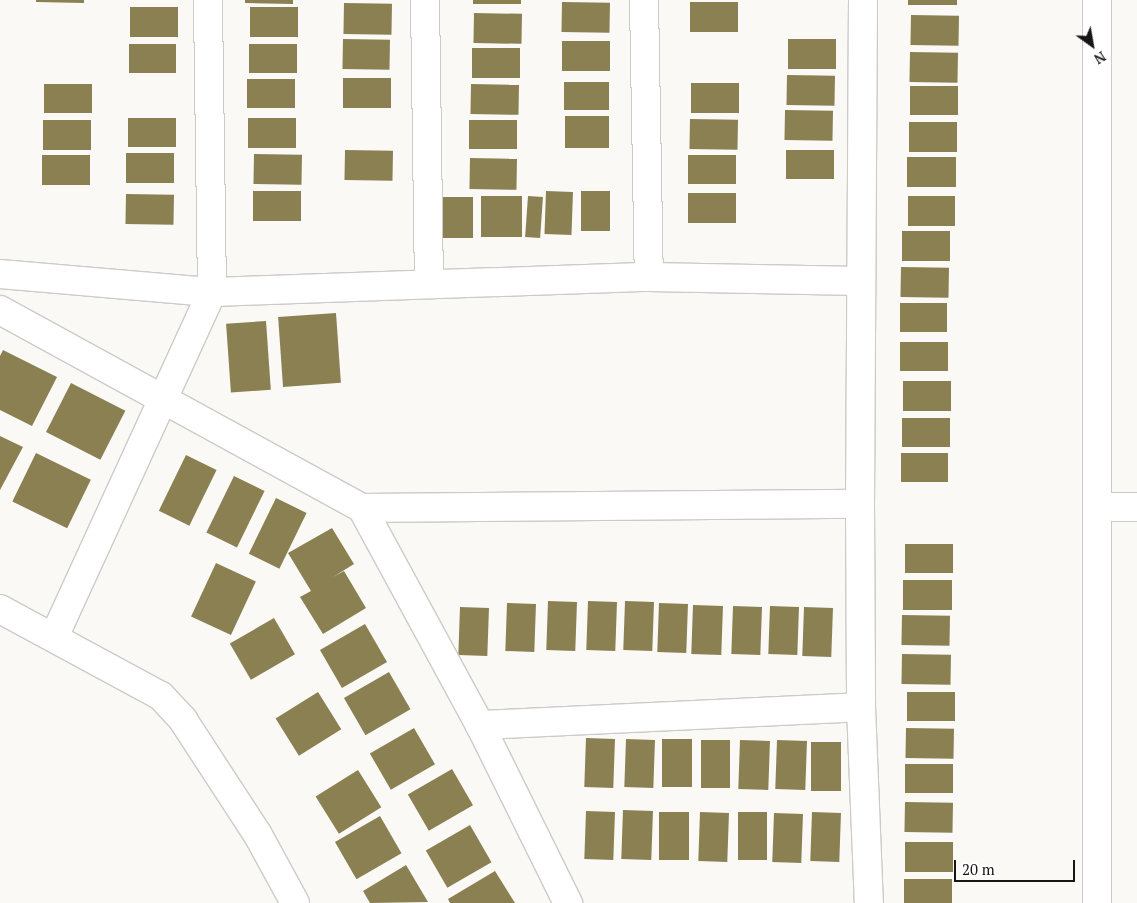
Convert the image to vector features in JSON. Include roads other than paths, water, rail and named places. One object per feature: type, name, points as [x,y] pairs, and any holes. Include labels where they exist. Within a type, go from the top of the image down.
[{"type":"street","points":[[54,637],[212,292],[208,0]]},
{"type":"street","points":[[425,0],[429,284]]},
{"type":"street","points":[[644,0],[649,277]]},
{"type":"street","points":[[863,0],[860,281],[861,707],[869,903]]},
{"type":"street","points":[[1097,903],[1098,0]]},
{"type":"street","points":[[0,274],[212,292],[649,277],[860,281]]},
{"type":"street","points":[[0,310],[165,398],[268,458],[362,508],[860,504]]},
{"type":"street","points":[[1097,507],[1137,507]]},
{"type":"street","points":[[362,508],[480,725],[568,903]]},
{"type":"street","points":[[0,609],[160,696],[183,720],[258,835],[295,903]]},
{"type":"street","points":[[480,725],[861,707]]}]
